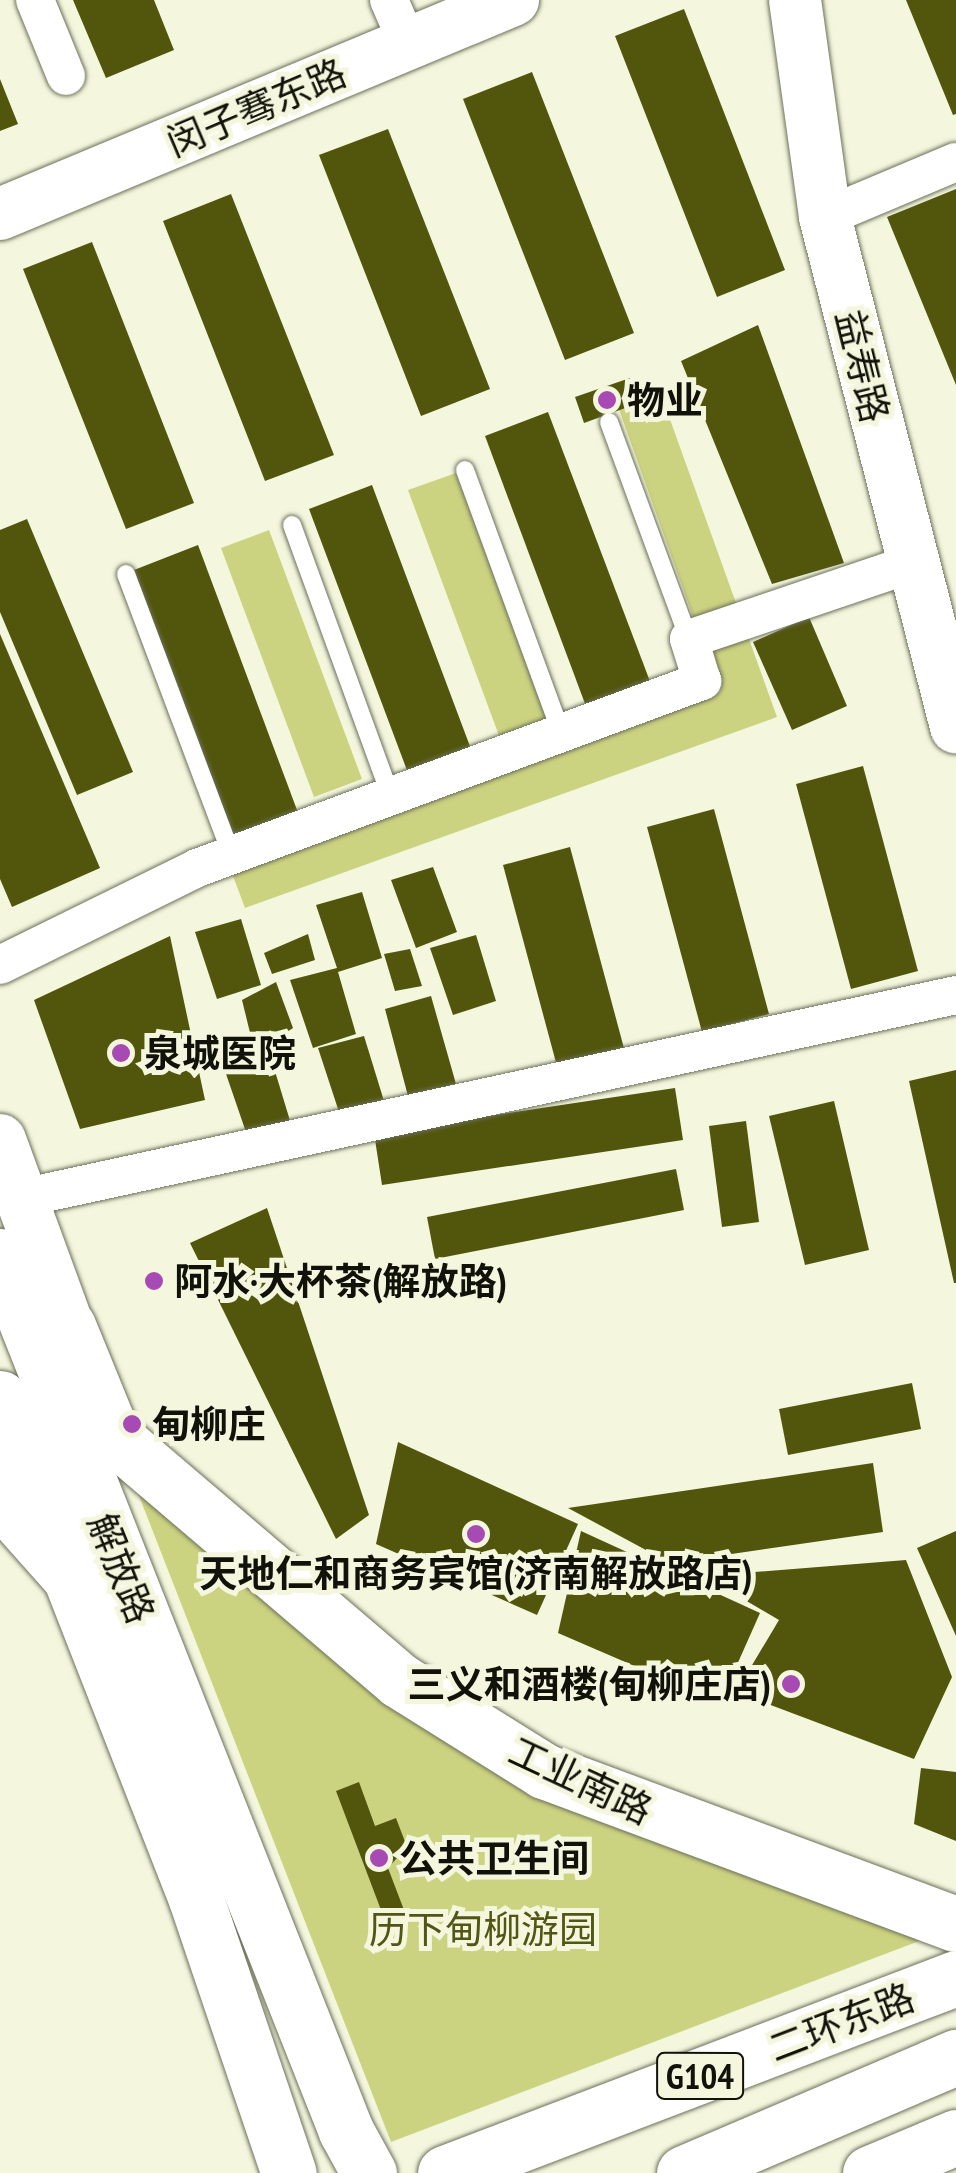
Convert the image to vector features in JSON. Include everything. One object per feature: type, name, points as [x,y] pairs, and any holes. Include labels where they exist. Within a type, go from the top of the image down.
[{"type":"main road","name":"解放路","points":[[0,1256],[221,1889],[289,2173]]},
{"type":"main road","points":[[48,1391],[68,1326]]},
{"type":"main road","name":"解放路","points":[[48,1391],[72,1582],[221,1889],[369,2173]]},
{"type":"main road","name":"工业南路","points":[[48,1391],[113,1436],[257,1565],[400,1681],[544,1771],[956,1924]]},
{"type":"main road","name":"二环东路","points":[[445,2173],[956,1978]]},
{"type":"main road","points":[[684,2173],[956,2057]]},
{"type":"main road","points":[[870,2173],[956,2137]]},
{"type":"street","points":[[35,0],[66,76]]},
{"type":"street","name":"闵子骞东路","points":[[0,214],[399,22],[513,0]]},
{"type":"street","name":"益寿路","points":[[795,0],[825,217],[956,726]]},
{"type":"street","points":[[825,217],[956,162]]},
{"type":"street","points":[[0,966],[232,856],[702,681],[689,640],[914,562]]},
{"type":"street","points":[[22,1198],[956,995]]},
{"type":"street","points":[[0,1140],[68,1326]]},
{"type":"street","points":[[0,1486],[11,1514],[72,1582]]},
{"type":"lane","points":[[609,422],[689,640]]},
{"type":"lane","points":[[465,470],[561,733]]},
{"type":"lane","points":[[292,525],[391,796]]},
{"type":"lane","points":[[126,574],[232,856]]},
{"type":"green space","points":[[658,386],[777,717],[245,908],[230,868],[720,692],[616,401]]},
{"type":"green space","points":[[456,473],[548,723],[501,741],[408,490]]},
{"type":"green space","points":[[269,530],[362,779],[314,797],[221,548]]},
{"type":"green space","name":"历下甸柳游园","points":[[127,1465],[396,1687],[956,1927],[391,2142]]},
{"type":"building","points":[[73,0],[154,0],[174,50],[106,78]]},
{"type":"building","points":[[906,0],[956,0],[956,114],[953,115]]},
{"type":"building","points":[[684,9],[785,270],[717,297],[615,36]]},
{"type":"building","points":[[532,72],[634,333],[565,360],[463,99]]},
{"type":"building","points":[[0,79],[18,124],[0,131]]},
{"type":"building","points":[[388,129],[490,389],[421,416],[319,155]]},
{"type":"building","points":[[956,189],[956,385],[887,217]]},
{"type":"building","points":[[231,194],[334,455],[265,481],[163,221]]},
{"type":"building","points":[[92,242],[194,503],[126,529],[23,269]]},
{"type":"building","points":[[758,325],[844,563],[772,584],[681,361]]},
{"type":"building","name":"物业","points":[[630,378],[639,403],[584,423],[575,397]]},
{"type":"building","points":[[548,412],[651,684],[587,709],[485,436]]},
{"type":"building","points":[[372,485],[474,757],[411,781],[309,509]]},
{"type":"building","points":[[27,519],[133,772],[77,795],[0,612],[0,530]]},
{"type":"building","points":[[198,545],[300,818],[236,842],[134,570]]},
{"type":"building","points":[[809,617],[847,706],[792,730],[753,642]]},
{"type":"building","points":[[0,634],[100,868],[12,907],[0,879]]},
{"type":"building","points":[[863,766],[918,971],[851,989],[796,784]]},
{"type":"building","points":[[714,809],[769,1014],[702,1032],[647,827]]},
{"type":"building","points":[[570,847],[625,1052],[558,1070],[503,865]]},
{"type":"building","points":[[433,867],[457,932],[416,948],[391,880]]},
{"type":"building","points":[[362,892],[382,958],[338,972],[356,1034],[313,1048],[290,980],[337,968],[316,905]]},
{"type":"building","points":[[241,919],[261,985],[217,999],[195,932]]},
{"type":"building","points":[[308,934],[315,960],[272,974],[264,953]]},
{"type":"building","points":[[476,935],[496,1001],[453,1015],[430,948]]},
{"type":"building","name":"泉城医院","points":[[170,936],[205,1100],[80,1129],[34,1000]]},
{"type":"building","points":[[410,949],[422,986],[395,991],[384,954]]},
{"type":"building","points":[[276,982],[293,1028],[255,1053],[242,1000]]},
{"type":"building","points":[[431,996],[456,1084],[408,1096],[385,1009]]},
{"type":"building","points":[[364,1036],[384,1101],[340,1115],[318,1048]]},
{"type":"building","points":[[271,1058],[291,1124],[248,1138],[225,1071]]},
{"type":"building","points":[[956,1070],[956,1283],[954,1283],[909,1081]]},
{"type":"building","points":[[675,1088],[683,1140],[382,1185],[374,1133]]},
{"type":"building","points":[[834,1101],[869,1250],[805,1265],[769,1116]]},
{"type":"building","points":[[746,1121],[759,1222],[722,1227],[709,1126]]},
{"type":"building","points":[[676,1169],[684,1210],[435,1259],[427,1217]]},
{"type":"building","points":[[267,1208],[369,1515],[336,1539],[190,1243]]},
{"type":"building","points":[[912,1383],[921,1429],[788,1455],[779,1409]]},
{"type":"building","name":"天地仁和商务宾馆(济南解放路店)","points":[[398,1442],[578,1524],[537,1615],[376,1544]]},
{"type":"building","points":[[873,1463],[883,1532],[670,1563],[568,1508]]},
{"type":"building","points":[[581,1531],[760,1613],[720,1703],[558,1633]]},
{"type":"building","points":[[956,1531],[956,1636],[917,1548]]},
{"type":"building","points":[[906,1560],[952,1677],[914,1759],[736,1692],[779,1620],[704,1576]]},
{"type":"building","points":[[921,1768],[956,1772],[956,1841],[914,1824]]},
{"type":"building","name":"公共卫生间","points":[[359,1782],[375,1826],[396,1818],[407,1847],[388,1868],[404,1910],[384,1918],[336,1791]]},
{"type":"place","name":"物业","points":[[607,400]]},
{"type":"place","name":"泉城医院","points":[[121,1053]]},
{"type":"place","name":"阿水·大杯茶(解放路)","points":[[154,1281]]},
{"type":"place","name":"甸柳庄","points":[[132,1424]]},
{"type":"place","name":"天地仁和商务宾馆(济南解放路店)","points":[[476,1534]]},
{"type":"place","name":"三义和酒楼(甸柳庄店)","points":[[791,1684]]},
{"type":"place","name":"公共卫生间","points":[[379,1858]]}]
